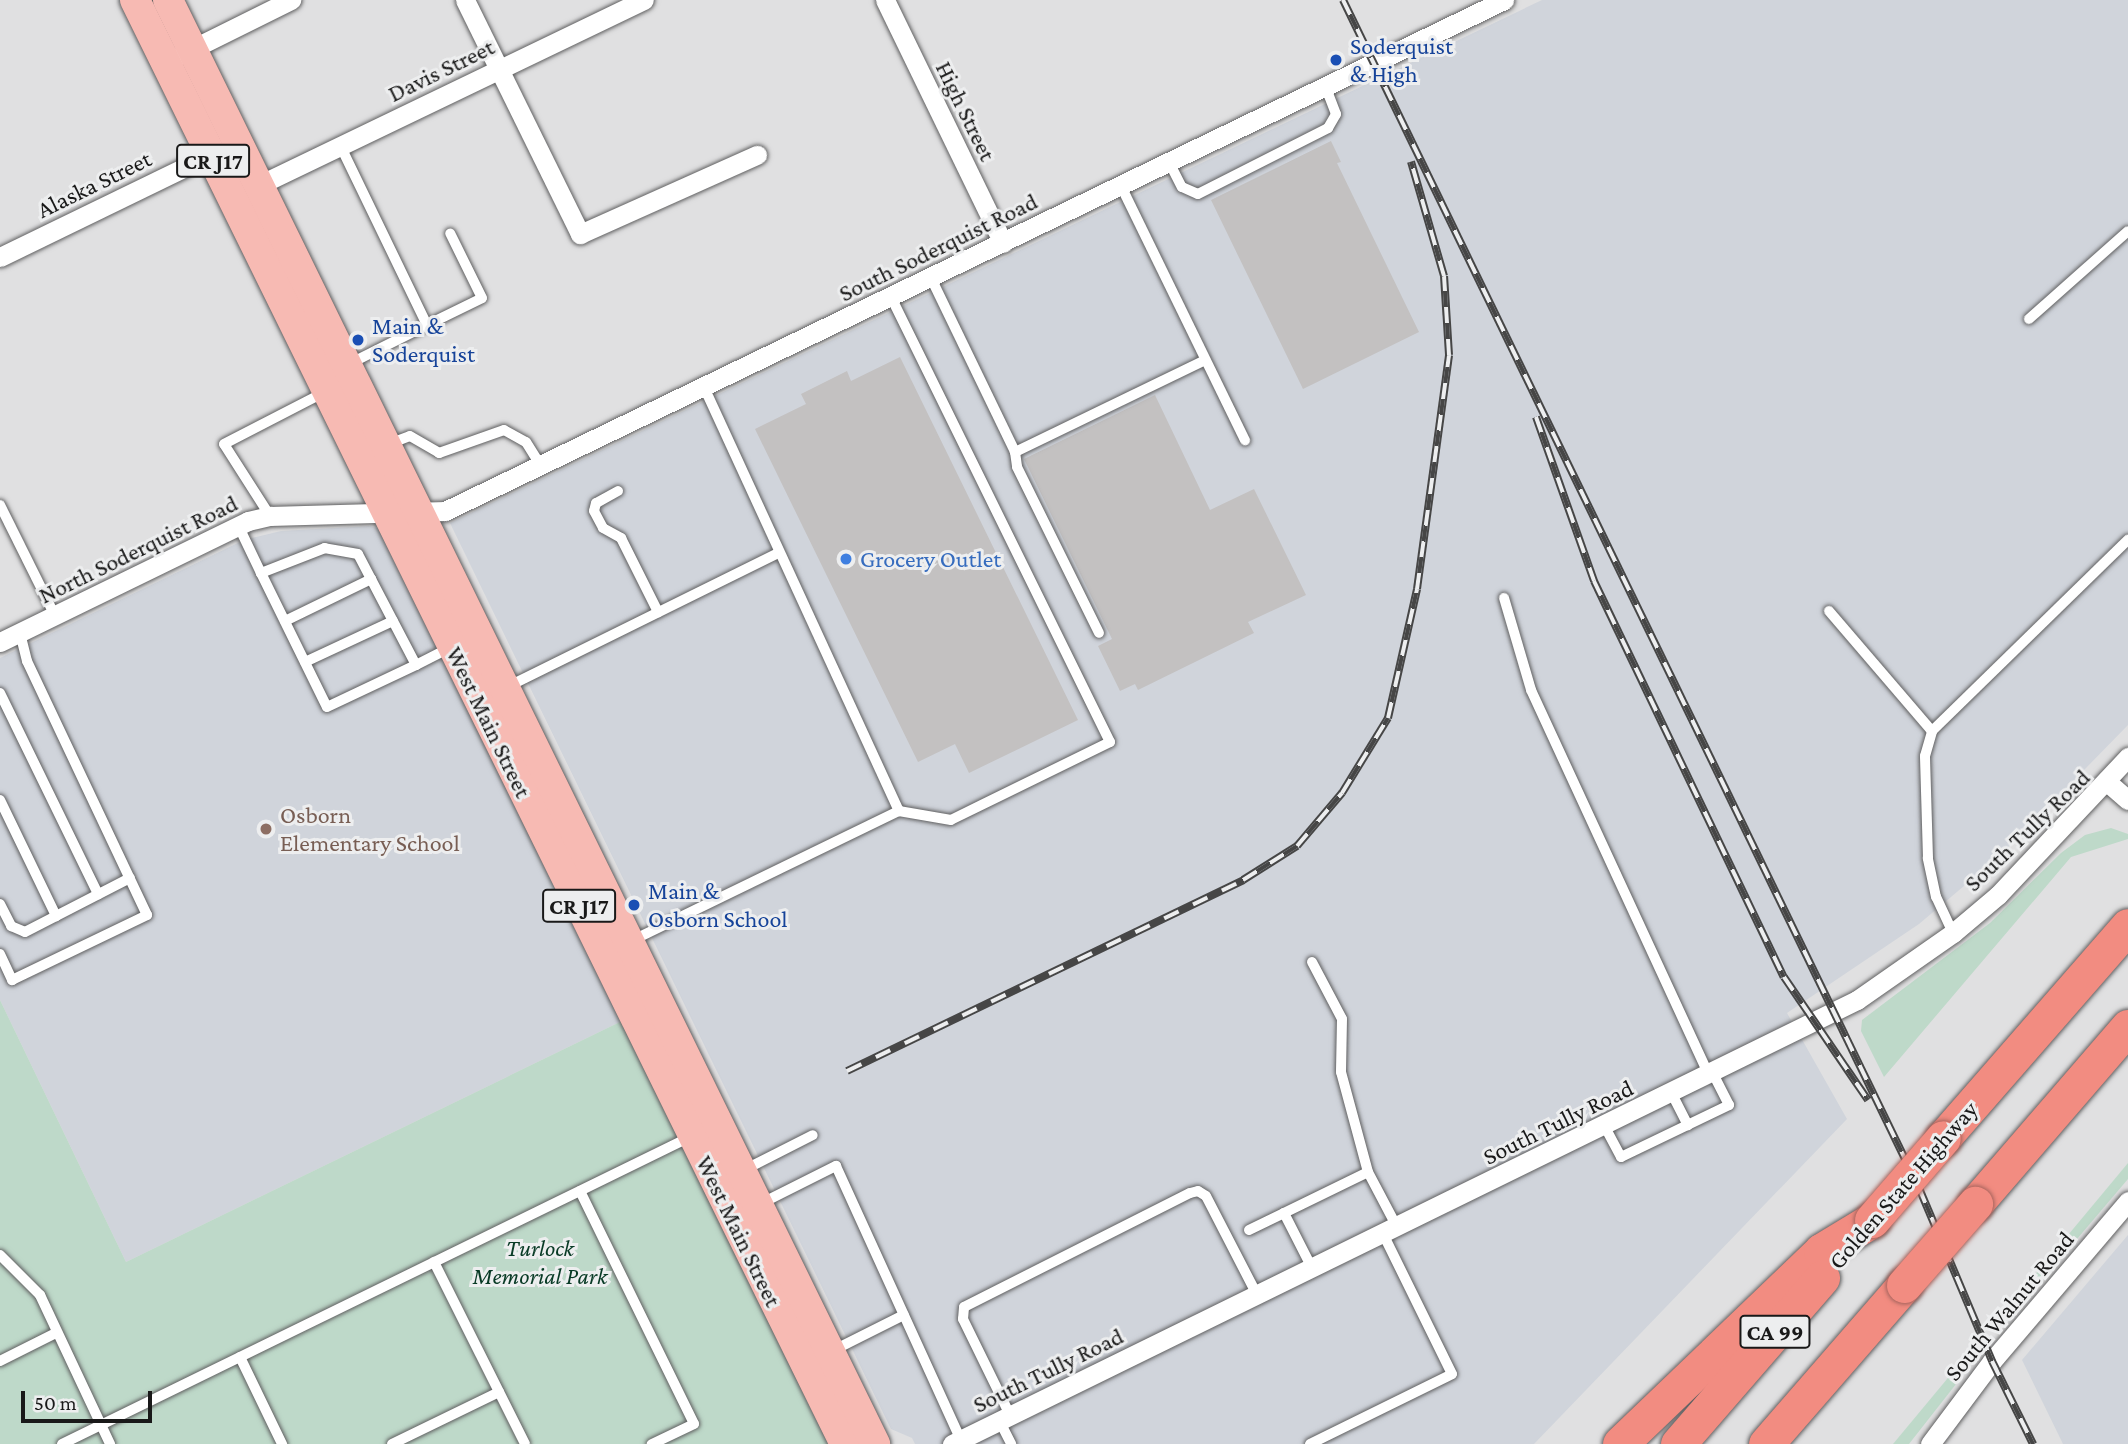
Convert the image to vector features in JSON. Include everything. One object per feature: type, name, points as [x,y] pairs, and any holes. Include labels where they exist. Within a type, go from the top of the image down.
[{"type":"highway","name":"Golden State Highway","points":[[1678,1444],[2128,926]]},
{"type":"highway","name":"CA 99","points":[[1766,1444],[2128,1027]]},
{"type":"highway","points":[[1620,1444],[1821,1251],[1872,1220]]},
{"type":"highway","points":[[1792,1444],[1850,1376],[1856,1340]]},
{"type":"main road","name":"West Main Street","points":[[135,0],[692,1136],[759,1205],[875,1444]]},
{"type":"main road","name":"West Main Street","points":[[168,0],[630,942],[845,1444]]},
{"type":"street","points":[[165,62],[291,0]]},
{"type":"street","points":[[465,0],[580,234],[757,155]]},
{"type":"street","name":"Davis Street","points":[[259,185],[644,0]]},
{"type":"street","name":"High Street","points":[[885,0],[1003,243]]},
{"type":"street","name":"South Soderquist Road","points":[[386,511],[445,510],[704,388],[1504,0]]},
{"type":"street","name":"Alaska Street","points":[[0,257],[210,155]]},
{"type":"street","name":"North Soderquist Road","points":[[0,642],[238,525],[270,516],[386,511]]},
{"type":"street","points":[[2106,781],[2128,757]]},
{"type":"street","name":"South Tully Road","points":[[959,1442],[1004,1417],[1711,1075],[1857,1000],[1953,933],[2008,886],[2106,781],[2128,800]]},
{"type":"street","name":"South Walnut Road","points":[[1930,1444],[1992,1361],[2128,1201]]},
{"type":"lane","points":[[1169,162],[1182,187],[1198,194],[1328,128],[1336,114],[1325,86]]},
{"type":"lane","points":[[340,145],[427,325]]},
{"type":"lane","points":[[1121,186],[1244,440]]},
{"type":"lane","points":[[2029,318],[2128,231]]},
{"type":"lane","points":[[347,364],[482,298],[450,233]]},
{"type":"lane","points":[[931,278],[1015,452],[1017,467],[1099,633]]},
{"type":"lane","points":[[630,942],[898,811],[951,820],[1110,742],[891,297]]},
{"type":"lane","points":[[1015,452],[1205,360]]},
{"type":"lane","points":[[704,388],[898,811]]},
{"type":"lane","points":[[270,516],[224,444],[326,391]]},
{"type":"lane","points":[[386,445],[410,436],[439,453],[504,430],[526,442],[541,466]]},
{"type":"lane","points":[[618,491],[596,503],[595,513],[603,528],[620,536],[658,612]]},
{"type":"lane","points":[[0,505],[55,616]]},
{"type":"lane","points":[[238,525],[327,707],[453,647]]},
{"type":"lane","points":[[1953,933],[1936,897],[1927,858],[1925,756],[1932,731],[2128,540]]},
{"type":"lane","points":[[261,573],[325,548],[358,554],[416,666]]},
{"type":"lane","points":[[506,687],[778,553]]},
{"type":"lane","points":[[285,621],[371,579]]},
{"type":"lane","points":[[1504,598],[1531,690],[1711,1075],[1729,1105],[1621,1157],[1605,1127]]},
{"type":"lane","points":[[1829,611],[1932,731]]},
{"type":"lane","points":[[305,662],[393,621]]},
{"type":"lane","points":[[0,954],[12,980],[148,915],[27,661],[20,632]]},
{"type":"lane","points":[[0,693],[98,894]]},
{"type":"lane","points":[[0,800],[56,916]]},
{"type":"lane","points":[[0,904],[11,926],[25,932],[130,878]]},
{"type":"lane","points":[[1310,1444],[1452,1374],[1390,1231],[1368,1172],[1341,1072],[1342,1018],[1312,962]]},
{"type":"lane","points":[[1672,1094],[1688,1125]]},
{"type":"lane","points":[[729,1177],[813,1135]]},
{"type":"lane","points":[[62,1444],[692,1136]]},
{"type":"lane","points":[[759,1205],[836,1166],[959,1442]]},
{"type":"lane","points":[[1249,1230],[1368,1172]]},
{"type":"lane","points":[[580,1191],[694,1424],[652,1444]]},
{"type":"lane","points":[[1011,1444],[1004,1417],[963,1319],[964,1307],[1198,1191],[1206,1196],[1257,1296]]},
{"type":"lane","points":[[1284,1213],[1312,1268]]},
{"type":"lane","points":[[0,1255],[40,1295],[110,1444]]},
{"type":"lane","points":[[433,1262],[525,1444]]},
{"type":"lane","points":[[831,1352],[904,1315]]},
{"type":"lane","points":[[0,1361],[56,1333]]},
{"type":"lane","points":[[240,1357],[282,1444]]},
{"type":"lane","points":[[392,1444],[499,1392]]},
{"type":"shaded area","points":[[1542,0],[2128,0],[2128,725],[2003,853],[1919,924],[1787,1013],[1847,1119],[1534,1444],[915,1444],[912,1438],[891,1429],[450,523]]},
{"type":"shaded area","name":"Osborn Elementary School","points":[[370,526],[383,530],[624,1020],[126,1262],[0,1000],[0,658],[244,540],[281,531]]},
{"type":"shaded area","points":[[2128,1235],[2128,1444],[2063,1444],[2022,1360]]},
{"type":"green space","points":[[2111,828],[2128,834],[2128,839],[2071,857],[1884,1077],[1861,1031],[1862,1020],[1990,923],[2061,853],[2085,835]]},
{"type":"green space","name":"Turlock Memorial Park","points":[[0,1000],[126,1262],[624,1020],[831,1444],[0,1444]]},
{"type":"green space","points":[[2128,1163],[2128,1179],[2003,1326],[1999,1318]]},
{"type":"green space","points":[[1967,1355],[1971,1365],[1909,1444],[1893,1444]]},
{"type":"building","points":[[1331,141],[1341,162],[1337,163],[1419,332],[1303,389],[1211,200]]},
{"type":"building","points":[[900,357],[1078,720],[969,773],[955,744],[918,762],[755,429],[806,404],[801,394],[847,371],[851,381]]},
{"type":"building","points":[[1155,395],[1210,510],[1254,489],[1306,595],[1248,622],[1254,633],[1138,690],[1135,684],[1120,691],[1098,646],[1112,639],[1024,459]]},
{"type":"railway","points":[[1343,0],[1919,1188],[1992,1361],[2033,1444]]},
{"type":"railway","points":[[847,1071],[1243,880],[1297,846],[1342,793],[1388,718],[1417,589],[1449,355],[1444,276],[1411,162]]},
{"type":"railway","points":[[1536,417],[1594,581],[1784,977],[1868,1100]]},
{"type":"place","name":"Soderquist & High","points":[[1336,60]]},
{"type":"place","name":"Main & Soderquist","points":[[358,340]]},
{"type":"place","name":"Grocery Outlet","points":[[846,559]]},
{"type":"place","name":"Osborn Elementary School","points":[[266,829]]},
{"type":"place","name":"Main & Osborn School","points":[[634,905]]}]
